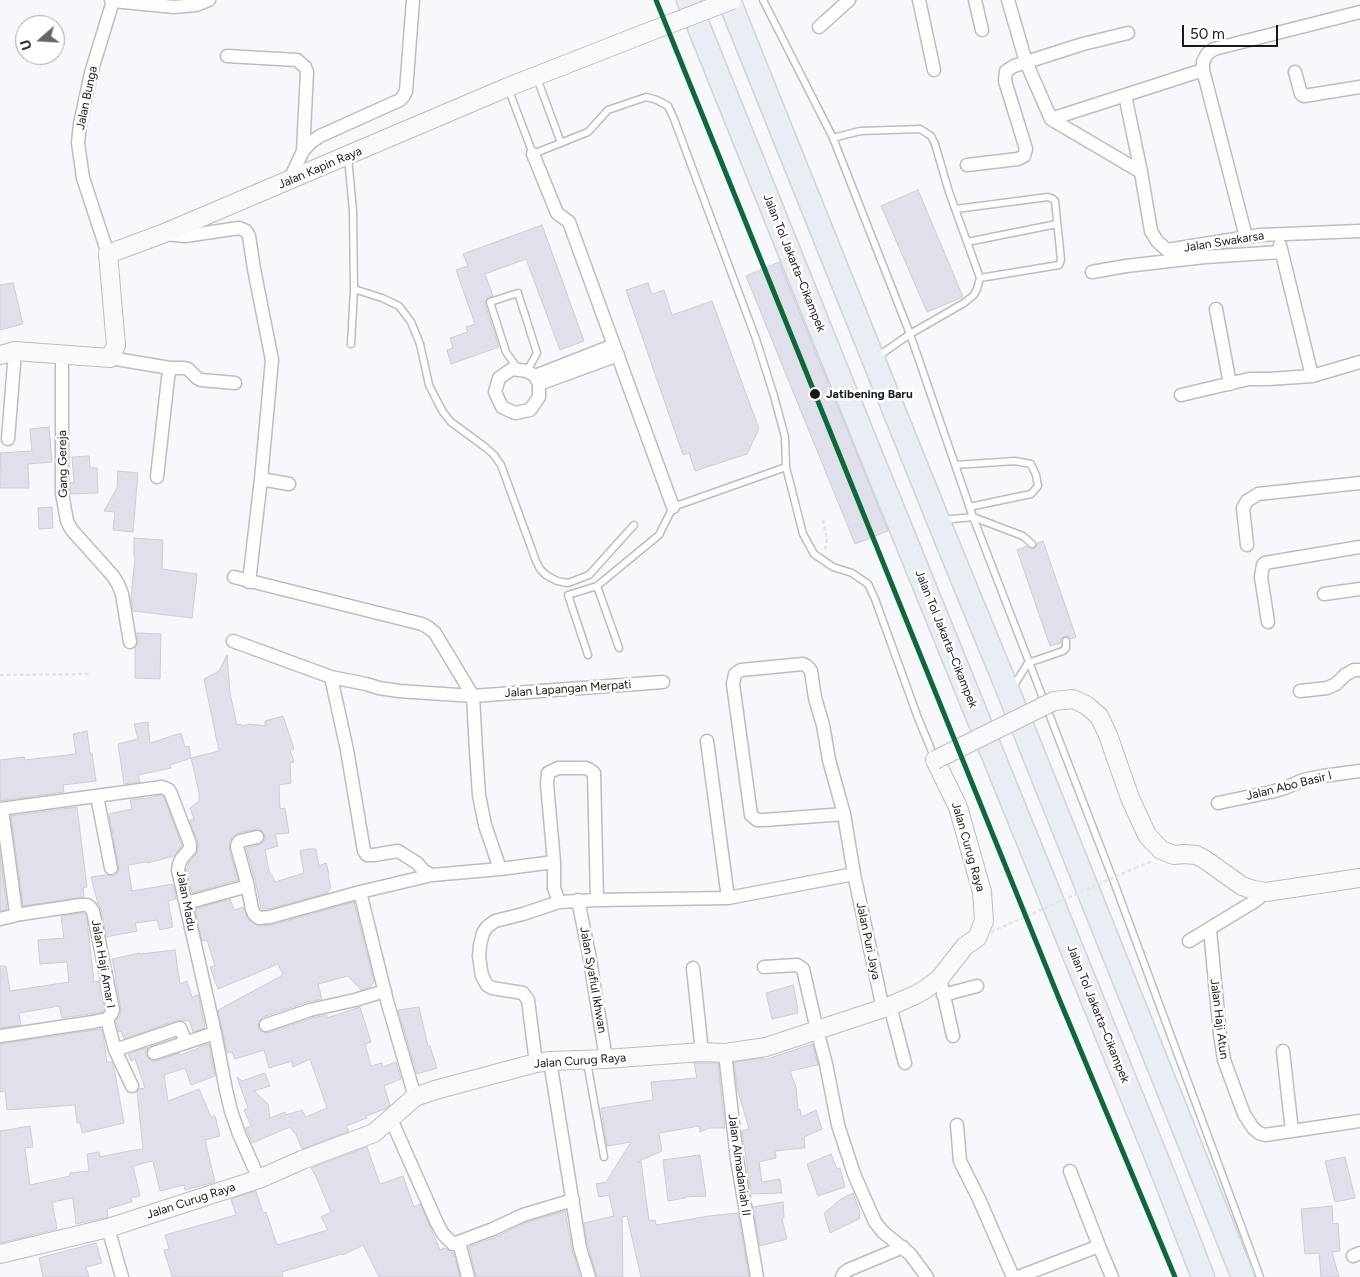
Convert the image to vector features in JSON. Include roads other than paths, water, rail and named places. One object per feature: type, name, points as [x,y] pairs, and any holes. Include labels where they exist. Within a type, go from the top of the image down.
[{"type":"highway","name":"Jalan Tol Jakarta–Cikampek","points":[[688,0],[1164,1176],[1203,1277]]},
{"type":"highway","points":[[730,0],[873,360],[1009,693],[1243,1277]]},
{"type":"street","points":[[112,1],[174,7],[196,5],[209,0]]},
{"type":"street","points":[[289,181],[303,151],[311,142],[403,97],[406,91],[413,0]]},
{"type":"street","name":"Jalan Kapin Raya","points":[[108,254],[162,234],[289,181],[508,87],[730,0]]},
{"type":"street","points":[[819,28],[849,0]]},
{"type":"street","points":[[919,0],[934,70]]},
{"type":"street","points":[[975,0],[982,30]]},
{"type":"street","points":[[1008,0],[1026,62],[1051,119],[1141,172]]},
{"type":"street","name":"Jalan Bunga","points":[[108,254],[83,178],[78,143],[80,124],[91,73],[112,1]]},
{"type":"street","points":[[1246,237],[1203,70],[1203,62],[1214,49],[1360,12]]},
{"type":"street","points":[[967,165],[1018,159],[1024,156],[1026,149],[1023,137],[1005,81],[1006,71],[1009,68],[1082,44],[1128,33]]},
{"type":"street","points":[[227,56],[297,60],[305,67],[307,72],[303,151]]},
{"type":"street","points":[[1051,119],[1203,70]]},
{"type":"street","points":[[1295,72],[1301,94],[1304,96],[1360,87]]},
{"type":"street","points":[[1125,95],[1141,172]]},
{"type":"street","points":[[533,154],[557,213],[569,222],[673,507]]},
{"type":"street","name":"Jalan Swakarsa","points":[[1141,172],[1151,232],[1167,250],[1277,234],[1312,376]]},
{"type":"street","points":[[162,234],[185,236],[239,228],[248,233],[272,360],[249,582]]},
{"type":"street","points":[[1277,234],[1360,231]]},
{"type":"street","points":[[1092,272],[1205,257],[1281,252]]},
{"type":"street","points":[[108,254],[116,345],[110,358]]},
{"type":"street","points":[[1216,309],[1230,384]]},
{"type":"street","points":[[530,375],[616,350]]},
{"type":"street","points":[[8,439],[7,353],[110,358],[170,368],[184,368],[201,380],[235,383]]},
{"type":"street","name":"Gang Gereja","points":[[62,355],[62,493],[67,521],[71,529],[114,576],[122,594],[130,642]]},
{"type":"street","points":[[1181,395],[1249,379],[1270,380],[1312,376],[1360,362]]},
{"type":"street","points":[[157,478],[170,368]]},
{"type":"street","points":[[261,479],[289,484]]},
{"type":"street","points":[[1247,545],[1243,508],[1247,501],[1258,494],[1360,484]]},
{"type":"street","points":[[1268,622],[1261,577],[1265,563],[1360,546]]},
{"type":"street","points":[[234,577],[422,624],[435,633],[473,696],[479,795],[485,825],[500,869]]},
{"type":"street","points":[[1324,594],[1360,589]]},
{"type":"street","name":"Jalan Lapangan Merpati","points":[[233,641],[331,677],[399,691],[473,696],[663,682]]},
{"type":"street","name":"Jalan Puri Jaya","points":[[844,814],[764,820],[757,820],[751,816],[733,684],[735,674],[741,670],[803,664],[811,671],[815,698],[823,724],[828,760],[844,814],[854,874],[886,1007],[905,1062]]},
{"type":"street","points":[[1300,691],[1327,688],[1336,684],[1345,674],[1354,670],[1360,670]]},
{"type":"street","points":[[331,677],[347,750],[364,851],[367,855],[398,851],[432,875]]},
{"type":"street","points":[[935,760],[1054,701],[1073,699],[1086,705],[1099,716],[1108,734],[1130,798],[1147,835],[1161,850],[1174,855],[1196,855],[1242,886],[1266,892],[1360,878]]},
{"type":"street","points":[[706,741],[728,898]]},
{"type":"street","name":"Jalan Curug Raya","points":[[0,1254],[108,1228],[259,1179],[302,1160],[374,1133],[415,1097],[435,1090],[543,1062],[702,1052],[725,1053],[766,1047],[886,1007],[915,995],[940,978],[965,946],[977,938],[984,921],[982,892],[958,807],[935,760]]},
{"type":"street","points":[[559,902],[554,888],[554,862],[547,784],[548,773],[558,768],[586,768],[594,773],[597,900]]},
{"type":"street","name":"Jalan Abo Basir I","points":[[1218,803],[1271,792],[1303,780],[1360,771]]},
{"type":"street","name":"Jalan Madu","points":[[1,809],[162,787],[169,790],[190,844],[190,849],[182,858],[178,870],[231,1111],[259,1179]]},
{"type":"street","points":[[97,796],[111,868]]},
{"type":"street","points":[[0,918],[15,915],[16,913],[1,809]]},
{"type":"street","points":[[257,837],[238,843],[238,847],[252,909],[259,918],[432,875],[554,862]]},
{"type":"street","points":[[589,1277],[580,1248],[573,1200],[528,1000],[523,993],[492,988],[487,985],[482,976],[479,956],[483,933],[495,921],[559,902],[578,900],[728,898],[854,874]]},
{"type":"street","points":[[186,903],[248,886]]},
{"type":"street","points":[[360,892],[385,991],[415,1097]]},
{"type":"street","points":[[1189,941],[1255,902],[1266,892]]},
{"type":"street","name":"Jalan Syafiul Ikhwan","points":[[578,900],[606,1059]]},
{"type":"street","name":"Jalan Haji Amar I","points":[[0,1036],[107,1019],[113,1010],[93,911],[87,905],[15,915]]},
{"type":"street","name":"Jalan Haji Atun","points":[[1210,930],[1224,1060],[1244,1114],[1258,1133],[1265,1135],[1292,1131]]},
{"type":"street","points":[[764,968],[797,965],[803,968],[826,1064],[838,1125],[854,1174],[876,1222],[883,1232],[903,1247],[918,1263],[927,1277]]},
{"type":"street","points":[[693,968],[702,1052]]},
{"type":"street","points":[[940,978],[953,1036]]},
{"type":"street","points":[[943,996],[977,986]]},
{"type":"street","points":[[266,1025],[310,1010],[385,991]]},
{"type":"street","points":[[107,1019],[115,1050],[132,1086]]},
{"type":"street","points":[[115,1050],[180,1028],[186,1043]]},
{"type":"street","points":[[154,1054],[215,1033]]},
{"type":"street","points":[[1283,1051],[1292,1131],[1360,1122]]},
{"type":"street","name":"Jalan Almadaniah II","points":[[725,1053],[739,1175],[757,1277]]},
{"type":"street","points":[[392,1119],[437,1224],[452,1244],[493,1229],[523,1215],[573,1200]]},
{"type":"street","points":[[957,1125],[960,1161],[979,1198],[1013,1277]]},
{"type":"street","points":[[1070,1170],[1112,1277]]},
{"type":"street","points":[[108,1228],[122,1277]]},
{"type":"street","points":[[459,1242],[468,1277]]},
{"type":"street","points":[[1018,1277],[1099,1246]]},
{"type":"street","points":[[842,1277],[844,1272],[848,1270],[903,1247]]},
{"type":"lane","points":[[763,0],[833,138],[910,334],[973,518],[1117,891],[1260,1277]]},
{"type":"lane","points":[[536,76],[561,143]]},
{"type":"lane","points":[[508,87],[533,154],[588,132],[608,110],[646,97],[668,106],[678,128],[774,396],[785,437],[786,467],[803,534],[814,554],[833,567],[852,573],[868,584],[935,760]]},
{"type":"lane","points":[[833,138],[860,131],[920,129],[931,136],[980,278],[974,295],[964,303],[910,334],[873,360]]},
{"type":"lane","points":[[348,156],[353,211],[354,289],[351,344]]},
{"type":"lane","points":[[956,209],[1051,197],[1055,202],[1061,260],[1059,264],[980,278]]},
{"type":"lane","points":[[968,242],[1057,224]]},
{"type":"lane","points":[[354,289],[399,306],[411,322],[420,344],[429,385],[436,399],[451,422],[485,447],[501,465],[536,561],[546,575],[557,581],[568,583],[589,575],[634,525]]},
{"type":"lane","points":[[518,293],[538,353],[530,375],[506,352],[490,302],[518,293]]},
{"type":"lane","points":[[955,465],[1015,461],[1031,464],[1036,475],[1038,486],[1031,494],[969,507]]},
{"type":"lane","points":[[588,655],[568,595],[597,586],[659,534],[673,507],[786,467]]},
{"type":"lane","points":[[938,520],[973,518],[1022,536],[1032,544]]},
{"type":"lane","points":[[597,586],[619,648]]},
{"type":"lane","points":[[1009,693],[1028,663],[1063,651],[1066,648],[1066,641]]},
{"type":"lane","points":[[586,1059],[604,1156]]},
{"type":"place","name":"Jatibening Baru","points":[[815,394]]}]
